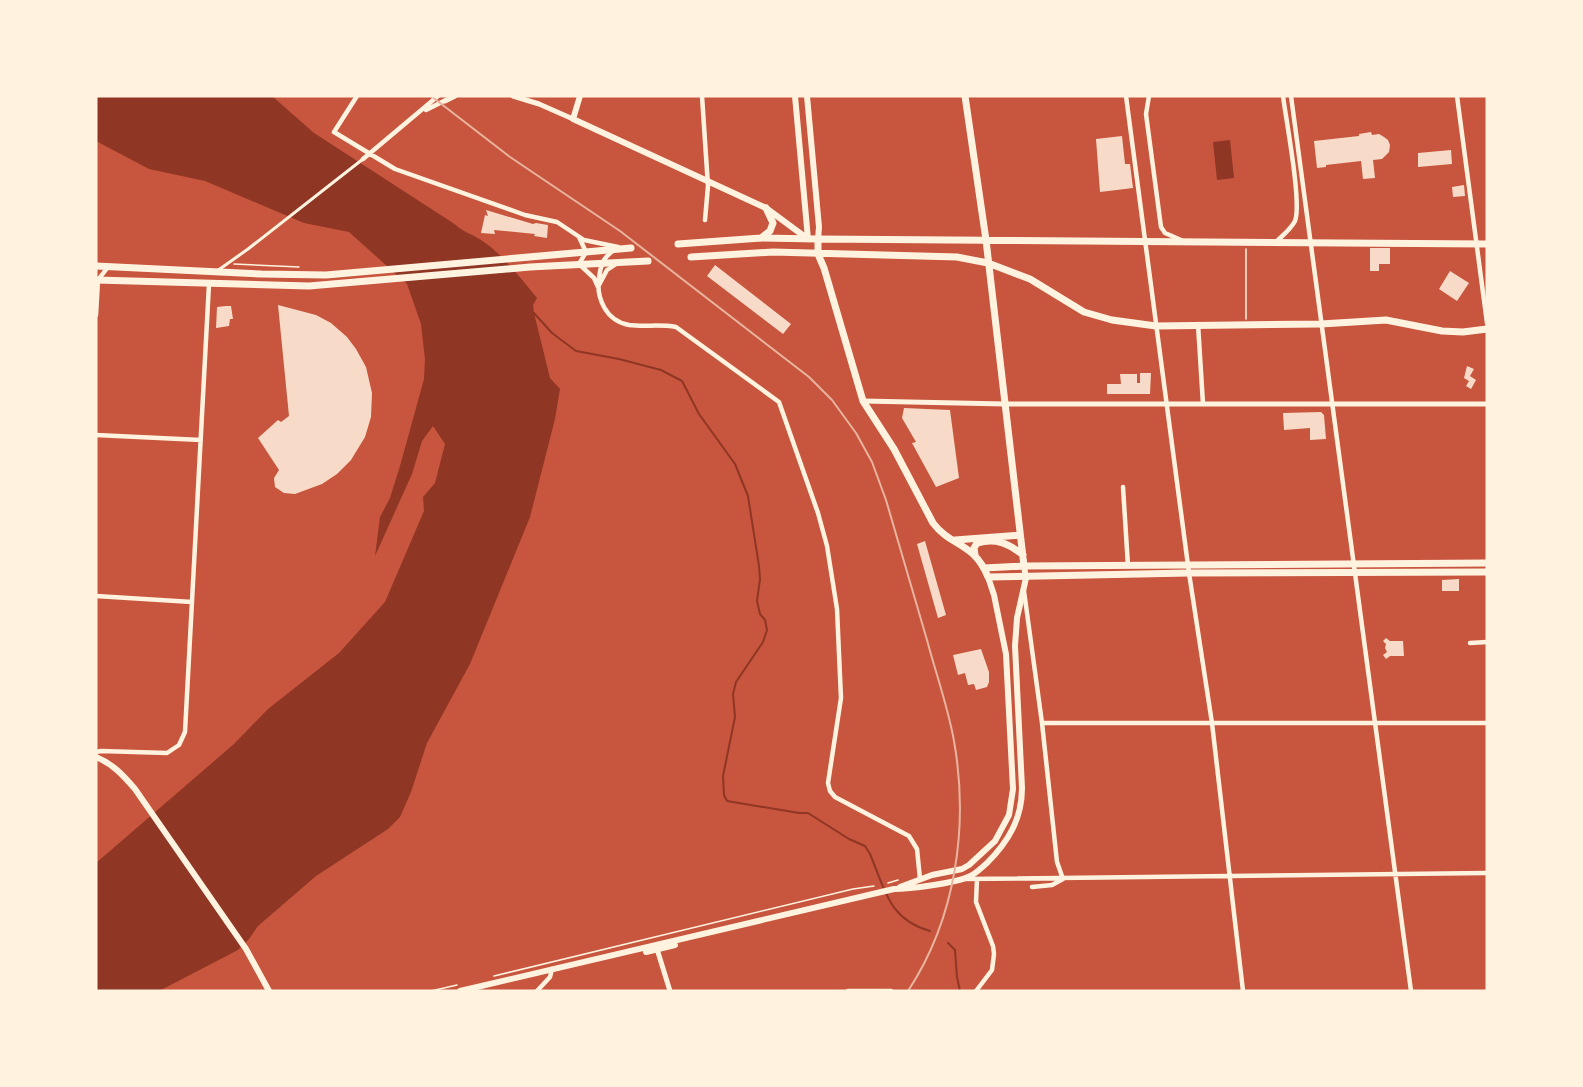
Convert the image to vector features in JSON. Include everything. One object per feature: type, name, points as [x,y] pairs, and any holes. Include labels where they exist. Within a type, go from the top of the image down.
[{"type":"main road","points":[[580,96],[573,119],[766,208],[808,239],[824,268],[863,401],[894,448],[933,523],[975,555],[988,577],[1006,654],[1013,789],[1007,821],[995,841],[966,867],[920,879],[894,890]]},
{"type":"main road","points":[[795,96],[808,239]]},
{"type":"main road","points":[[807,96],[819,227],[818,254]]},
{"type":"main road","points":[[460,991],[658,947],[879,889],[894,890],[962,880],[978,872],[994,855],[1014,826],[1022,796],[1015,631],[1025,575],[986,240],[965,96]]},
{"type":"main road","points":[[798,123],[810,122]]},
{"type":"main road","points":[[799,143],[811,142]]},
{"type":"main road","points":[[801,170],[814,169]]},
{"type":"main road","points":[[761,237],[770,231],[773,223],[766,208]]},
{"type":"main road","points":[[678,243],[761,237],[1487,244]]},
{"type":"main road","points":[[96,266],[308,275],[629,248]]},
{"type":"main road","points":[[691,257],[746,252],[944,256],[987,263],[1030,279],[1084,312],[1118,322],[1156,326],[1321,324],[1386,320],[1442,331],[1463,332],[1487,329]]},
{"type":"main road","points":[[97,280],[299,286],[519,268],[648,261]]},
{"type":"main road","points":[[955,540],[1020,535]]},
{"type":"main road","points":[[975,555],[974,548],[977,543],[994,541],[1010,545],[1023,555]]},
{"type":"main road","points":[[984,568],[1487,563]]},
{"type":"main road","points":[[988,577],[1189,573],[1487,572]]},
{"type":"main road","points":[[1011,748],[1020,747]]},
{"type":"main road","points":[[96,757],[122,773],[135,789],[246,949],[269,991]]},
{"type":"street","points":[[357,96],[334,132],[395,169],[525,215],[557,222],[579,237],[629,248]]},
{"type":"street","points":[[214,272],[248,249],[371,153],[438,96]]},
{"type":"street","points":[[420,112],[455,96]]},
{"type":"street","points":[[513,96],[539,104],[573,119]]},
{"type":"street","points":[[702,96],[707,180],[705,220]]},
{"type":"street","points":[[1126,96],[1189,573],[1212,723],[1243,991]]},
{"type":"street","points":[[1149,96],[1146,114],[1161,226],[1165,233],[1184,241]]},
{"type":"street","points":[[1276,242],[1294,224],[1297,214],[1283,96]]},
{"type":"street","points":[[1291,96],[1410,991]]},
{"type":"street","points":[[1457,96],[1487,323]]},
{"type":"street","points":[[579,237],[586,252],[579,264],[594,278],[602,304],[615,319],[629,325],[676,327],[779,402],[823,529],[836,596],[841,698],[828,777],[830,791],[834,797],[909,836],[916,849],[920,879]]},
{"type":"street","points":[[598,287],[603,263],[610,253],[629,248]]},
{"type":"street","points":[[598,287],[608,270],[619,262]]},
{"type":"street","points":[[96,315],[97,280],[108,267]]},
{"type":"street","points":[[96,752],[101,750],[167,753],[179,745],[184,732],[209,284]]},
{"type":"street","points":[[1198,324],[1203,404]]},
{"type":"street","points":[[863,401],[1167,405],[1487,404]]},
{"type":"street","points":[[96,435],[201,440]]},
{"type":"street","points":[[1123,487],[1128,566]]},
{"type":"street","points":[[1024,588],[1057,862],[1063,879]]},
{"type":"street","points":[[96,596],[192,602]]},
{"type":"street","points":[[1470,643],[1487,642]]},
{"type":"street","points":[[1042,723],[1487,723]]},
{"type":"street","points":[[962,880],[1487,873]]},
{"type":"street","points":[[976,991],[992,970],[994,954],[976,902],[977,879]]},
{"type":"street","points":[[1032,887],[1052,885],[1063,879]]},
{"type":"street","points":[[658,947],[670,991]]},
{"type":"street","points":[[537,991],[550,977],[552,969]]},
{"type":"street","points":[[848,991],[891,991]]},
{"type":"path","points":[[1246,242],[1246,324]]},
{"type":"path","points":[[227,264],[299,267]]},
{"type":"path","points":[[485,978],[830,894],[868,886],[879,889]]},
{"type":"path","points":[[431,991],[463,983]]},
{"type":"shaded area","points":[[96,96],[272,96],[314,133],[489,245],[504,259],[537,298],[533,305],[534,313],[550,378],[560,389],[555,419],[530,517],[470,664],[427,743],[400,817],[388,829],[316,876],[258,926],[238,950],[159,991],[96,991],[96,863],[234,744],[268,709],[339,653],[385,602],[424,511],[423,497],[435,483],[445,444],[433,426],[422,441],[412,474],[375,556],[380,517],[390,498],[424,379],[425,359],[421,324],[407,284],[349,232],[304,223],[205,181],[149,169],[96,141]]},
{"type":"shaded area","points":[[1230,140],[1234,178],[1217,180],[1213,142]]},
{"type":"building","points":[[1371,132],[1372,135],[1379,134],[1384,137],[1390,145],[1389,152],[1382,159],[1373,160],[1375,178],[1363,179],[1361,161],[1317,168],[1314,141],[1359,136],[1359,134]]},
{"type":"building","points":[[1122,136],[1125,164],[1130,164],[1133,188],[1100,192],[1096,139]]},
{"type":"building","points":[[1451,150],[1452,164],[1418,167],[1418,153]]},
{"type":"building","points":[[1464,185],[1465,196],[1453,197],[1452,187]]},
{"type":"building","points":[[486,210],[533,224],[548,225],[547,238],[534,236],[535,234],[494,230],[495,234],[481,233],[485,215],[488,216]]},
{"type":"building","points":[[1370,248],[1390,248],[1390,264],[1379,264],[1379,271],[1370,271]]},
{"type":"building","points":[[715,265],[791,324],[783,334],[707,276]]},
{"type":"building","points":[[1450,271],[1469,283],[1457,301],[1439,289]]},
{"type":"building","points":[[278,305],[316,315],[331,323],[347,337],[366,367],[372,393],[371,417],[365,437],[351,460],[337,474],[322,484],[295,494],[284,493],[275,487],[274,478],[279,470],[258,438],[278,420],[281,422],[289,416]]},
{"type":"building","points":[[231,306],[233,319],[230,319],[229,326],[216,328],[217,307]]},
{"type":"building","points":[[1467,366],[1474,369],[1470,376],[1476,380],[1471,389],[1466,386],[1469,381],[1464,378]]},
{"type":"building","points":[[1140,373],[1151,373],[1150,394],[1107,394],[1107,384],[1121,384],[1120,374],[1137,374],[1137,383],[1140,383]]},
{"type":"building","points":[[904,408],[950,410],[959,478],[936,487],[912,443],[916,442],[902,418]]},
{"type":"building","points":[[1321,412],[1324,415],[1326,439],[1310,440],[1310,428],[1284,430],[1283,413]]},
{"type":"building","points":[[925,541],[946,615],[938,618],[917,544]]},
{"type":"building","points":[[1459,579],[1459,591],[1442,591],[1442,580]]},
{"type":"building","points":[[1386,638],[1390,641],[1403,641],[1404,656],[1390,656],[1386,659],[1383,655],[1387,652],[1386,644],[1383,641]]},
{"type":"building","points":[[981,649],[989,672],[989,682],[987,687],[976,690],[974,684],[968,685],[965,673],[958,675],[953,655]]},
{"type":"waterway","points":[[534,313],[552,333],[576,351],[661,370],[682,381],[699,414],[735,464],[748,496],[759,566],[757,601],[767,630],[763,642],[736,682],[733,694],[735,717],[723,776],[724,795],[727,801],[808,813],[849,839],[865,846],[885,891],[897,911],[916,926],[930,931]]},
{"type":"waterway","points":[[948,943],[955,950],[960,991]]},
{"type":"railway","points":[[431,96],[510,157],[620,231],[809,377],[832,400],[856,433],[872,462],[886,500],[945,703],[954,741],[958,773],[959,838],[948,902],[938,933],[908,991]]}]
